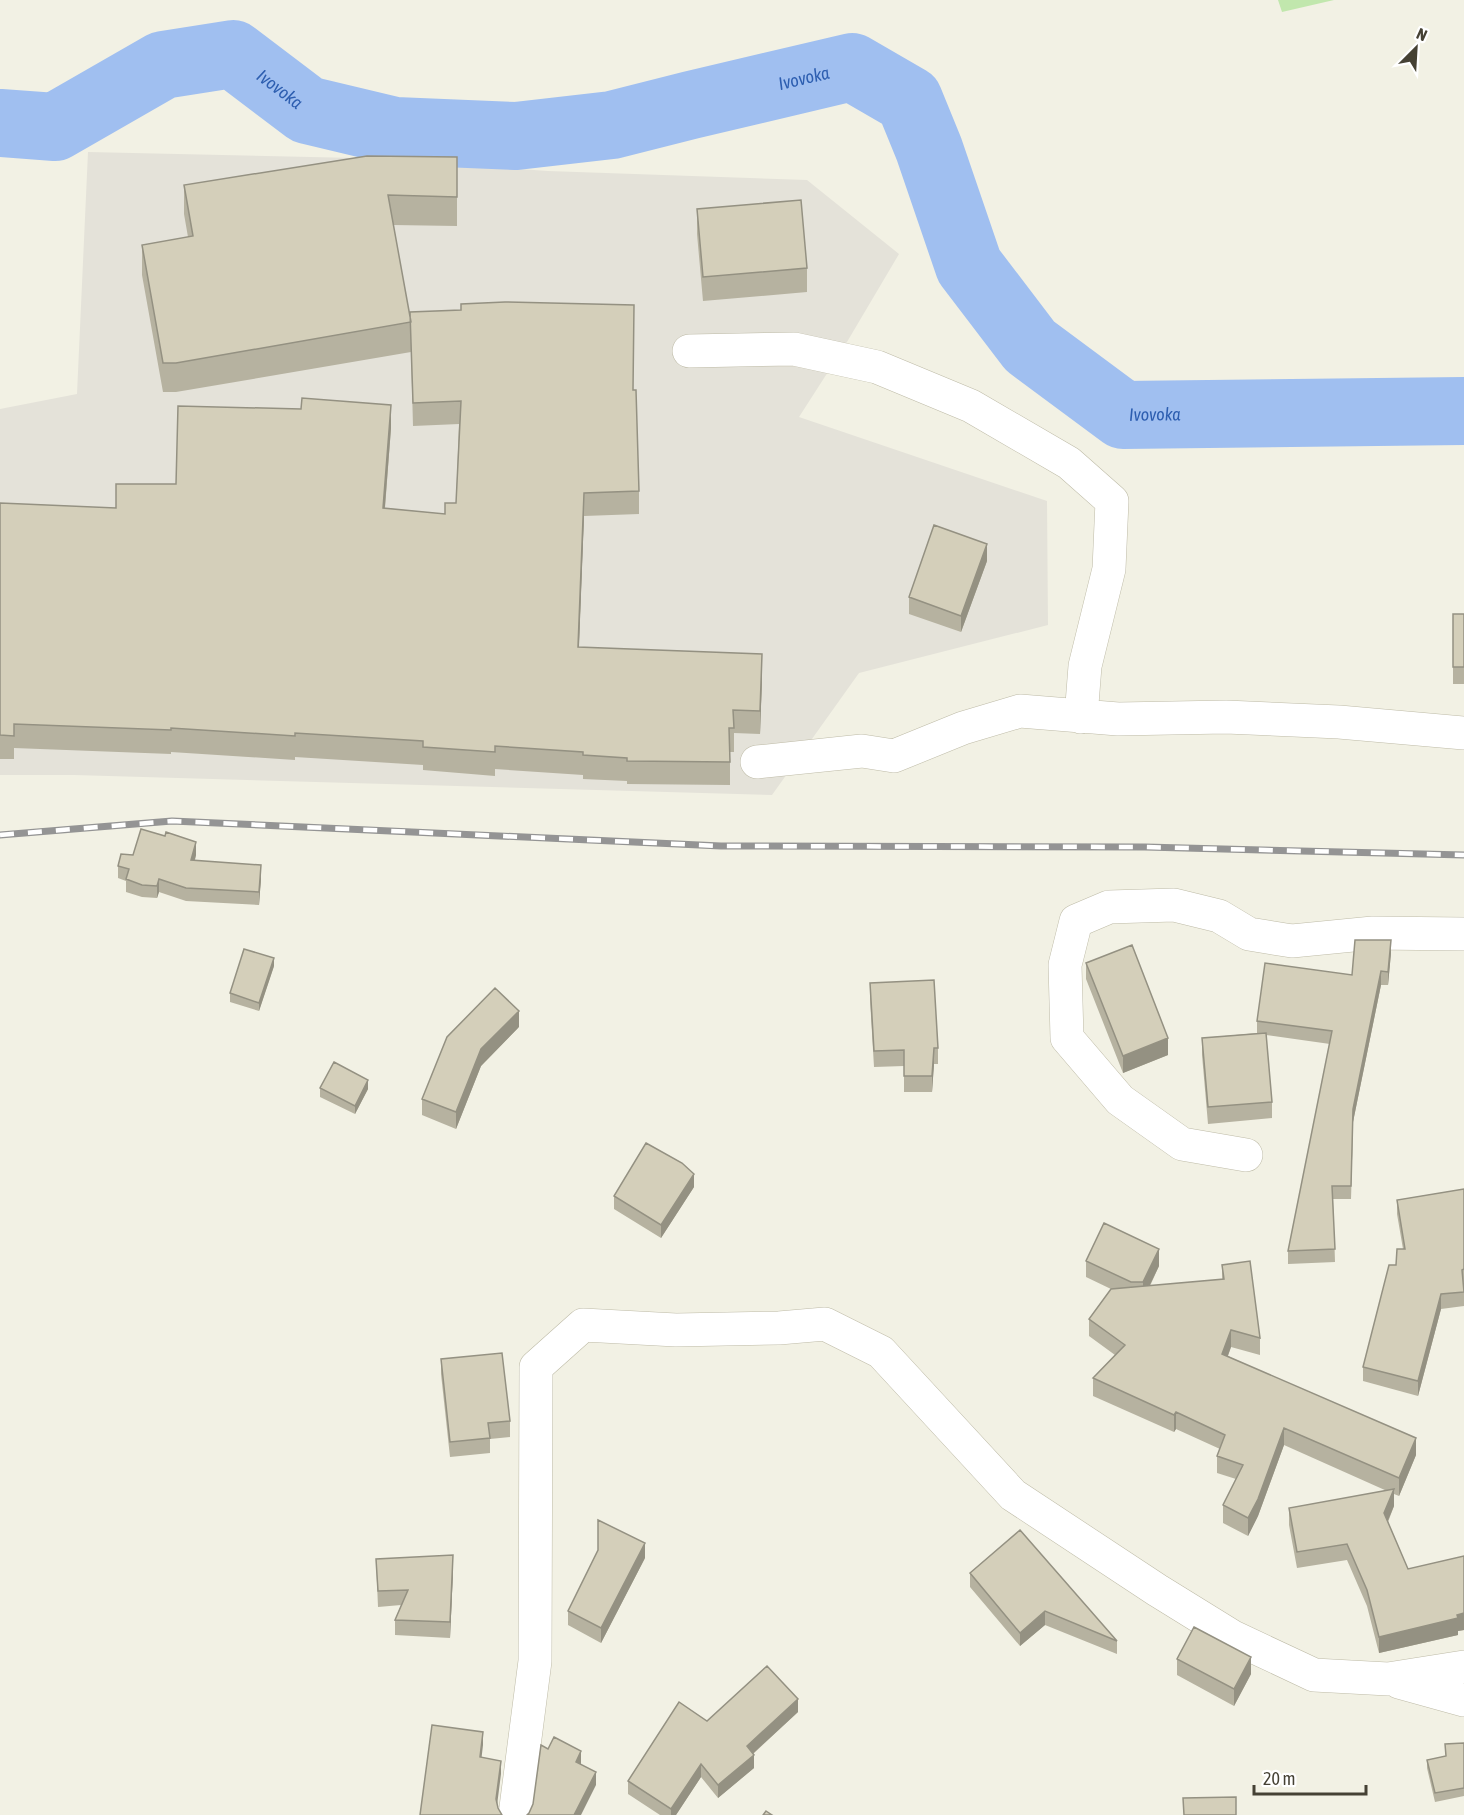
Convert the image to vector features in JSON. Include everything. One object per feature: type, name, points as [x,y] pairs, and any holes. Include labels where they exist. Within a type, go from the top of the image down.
[{"type":"street","points":[[689,351],[794,349],[877,367],[971,406],[1069,463],[1112,501],[1109,569],[1085,666],[1081,717]]},
{"type":"street","points":[[757,762],[862,751],[894,756],[963,728],[1020,711],[1118,719],[1238,717],[1339,722],[1464,733]]},
{"type":"street","points":[[1246,1155],[1182,1144],[1120,1100],[1067,1038],[1065,965],[1076,921],[1109,907],[1174,906],[1219,916],[1249,934],[1292,941],[1373,933],[1464,934]]},
{"type":"street","points":[[515,1815],[535,1661],[536,1367],[584,1325],[676,1330],[779,1328],[825,1324],[880,1352],[1013,1495],[1233,1637],[1314,1675],[1388,1679],[1464,1667]]},
{"type":"street","points":[[1388,1679],[1464,1700]]},
{"type":"shaded area","points":[[88,152],[356,158],[548,171],[807,180],[899,254],[799,417],[1047,501],[1048,625],[859,673],[772,795],[74,775],[0,775],[0,409],[77,394]]},
{"type":"green space","points":[[1278,0],[1334,0],[1282,12]]},
{"type":"building","points":[[367,156],[457,157],[457,197],[388,195],[411,322],[176,363],[163,363],[142,245],[193,236],[184,185]]},
{"type":"building","points":[[801,200],[807,268],[703,277],[697,209]]},
{"type":"building","points":[[505,302],[634,305],[633,390],[636,390],[639,491],[584,493],[578,647],[762,654],[760,711],[733,710],[734,728],[729,728],[730,762],[627,761],[627,758],[583,755],[583,752],[495,746],[495,752],[423,747],[423,741],[171,728],[171,730],[14,724],[14,736],[0,735],[0,503],[116,508],[116,484],[176,484],[178,406],[301,409],[302,398],[391,405],[383,508],[445,514],[445,503],[456,503],[461,401],[413,403],[410,312],[461,310],[461,304]]},
{"type":"building","points":[[934,525],[987,544],[961,616],[909,597]]},
{"type":"building","points":[[1453,614],[1464,614],[1464,667],[1453,667]]},
{"type":"building","points":[[141,829],[165,836],[166,832],[196,842],[191,860],[261,865],[259,892],[186,888],[159,879],[157,886],[142,885],[126,879],[129,869],[118,866],[121,854],[133,855]]},
{"type":"building","points":[[1355,940],[1391,940],[1388,972],[1381,971],[1353,1109],[1351,1186],[1332,1186],[1335,1249],[1288,1251],[1332,1031],[1257,1021],[1265,963],[1352,975]]},
{"type":"building","points":[[1132,945],[1168,1038],[1123,1056],[1086,963]]},
{"type":"building","points":[[244,949],[274,958],[259,1003],[230,993]]},
{"type":"building","points":[[934,980],[938,1048],[934,1048],[932,1076],[904,1076],[904,1050],[874,1051],[870,983]]},
{"type":"building","points":[[495,988],[519,1011],[481,1049],[456,1112],[422,1099],[447,1037]]},
{"type":"building","points":[[1266,1033],[1272,1102],[1208,1107],[1202,1038]]},
{"type":"building","points":[[334,1062],[368,1080],[355,1106],[320,1088]]},
{"type":"building","points":[[646,1143],[682,1163],[694,1174],[661,1225],[614,1196]]},
{"type":"building","points":[[1464,1189],[1464,1269],[1462,1270],[1464,1292],[1441,1294],[1418,1381],[1363,1367],[1389,1265],[1396,1265],[1397,1249],[1405,1249],[1397,1200]]},
{"type":"building","points":[[1104,1223],[1159,1249],[1143,1282],[1131,1282],[1086,1261]]},
{"type":"building","points":[[1250,1261],[1260,1338],[1231,1330],[1222,1354],[1416,1438],[1399,1478],[1284,1428],[1258,1499],[1248,1518],[1223,1505],[1243,1465],[1217,1456],[1225,1435],[1176,1412],[1174,1415],[1093,1378],[1125,1345],[1089,1319],[1111,1289],[1224,1279],[1222,1265]]},
{"type":"building","points":[[502,1353],[510,1421],[488,1423],[490,1438],[450,1442],[441,1359]]},
{"type":"building","points":[[1394,1489],[1384,1513],[1408,1569],[1464,1556],[1464,1613],[1457,1615],[1458,1618],[1379,1637],[1367,1590],[1347,1544],[1297,1552],[1289,1508]]},
{"type":"building","points":[[598,1520],[645,1543],[601,1628],[568,1611],[598,1550]]},
{"type":"building","points":[[1020,1530],[1117,1641],[1045,1611],[1020,1633],[970,1573]]},
{"type":"building","points":[[453,1555],[450,1622],[395,1620],[408,1590],[378,1591],[376,1559]]},
{"type":"building","points":[[1194,1627],[1251,1657],[1234,1689],[1177,1659]]},
{"type":"building","points":[[767,1666],[798,1699],[747,1746],[754,1755],[718,1785],[701,1764],[671,1809],[628,1781],[679,1702],[707,1721]]},
{"type":"building","points":[[432,1725],[483,1732],[480,1757],[501,1761],[496,1799],[502,1815],[420,1815]]},
{"type":"building","points":[[554,1737],[581,1751],[576,1762],[596,1772],[574,1815],[527,1815],[533,1804],[541,1745],[548,1749]]},
{"type":"building","points":[[1464,1743],[1464,1788],[1435,1793],[1427,1760],[1446,1756],[1445,1744]]},
{"type":"building","points":[[1236,1797],[1236,1815],[1184,1815],[1183,1798]]},
{"type":"waterway","name":"Ivovoka","points":[[0,123],[55,127],[163,65],[233,54],[307,110],[395,131],[516,136],[612,125],[852,67],[909,100],[929,149],[969,266],[1030,346],[1123,415],[1464,411]]},
{"type":"railway","points":[[0,835],[172,821],[721,846],[1145,847],[1464,855]]}]
